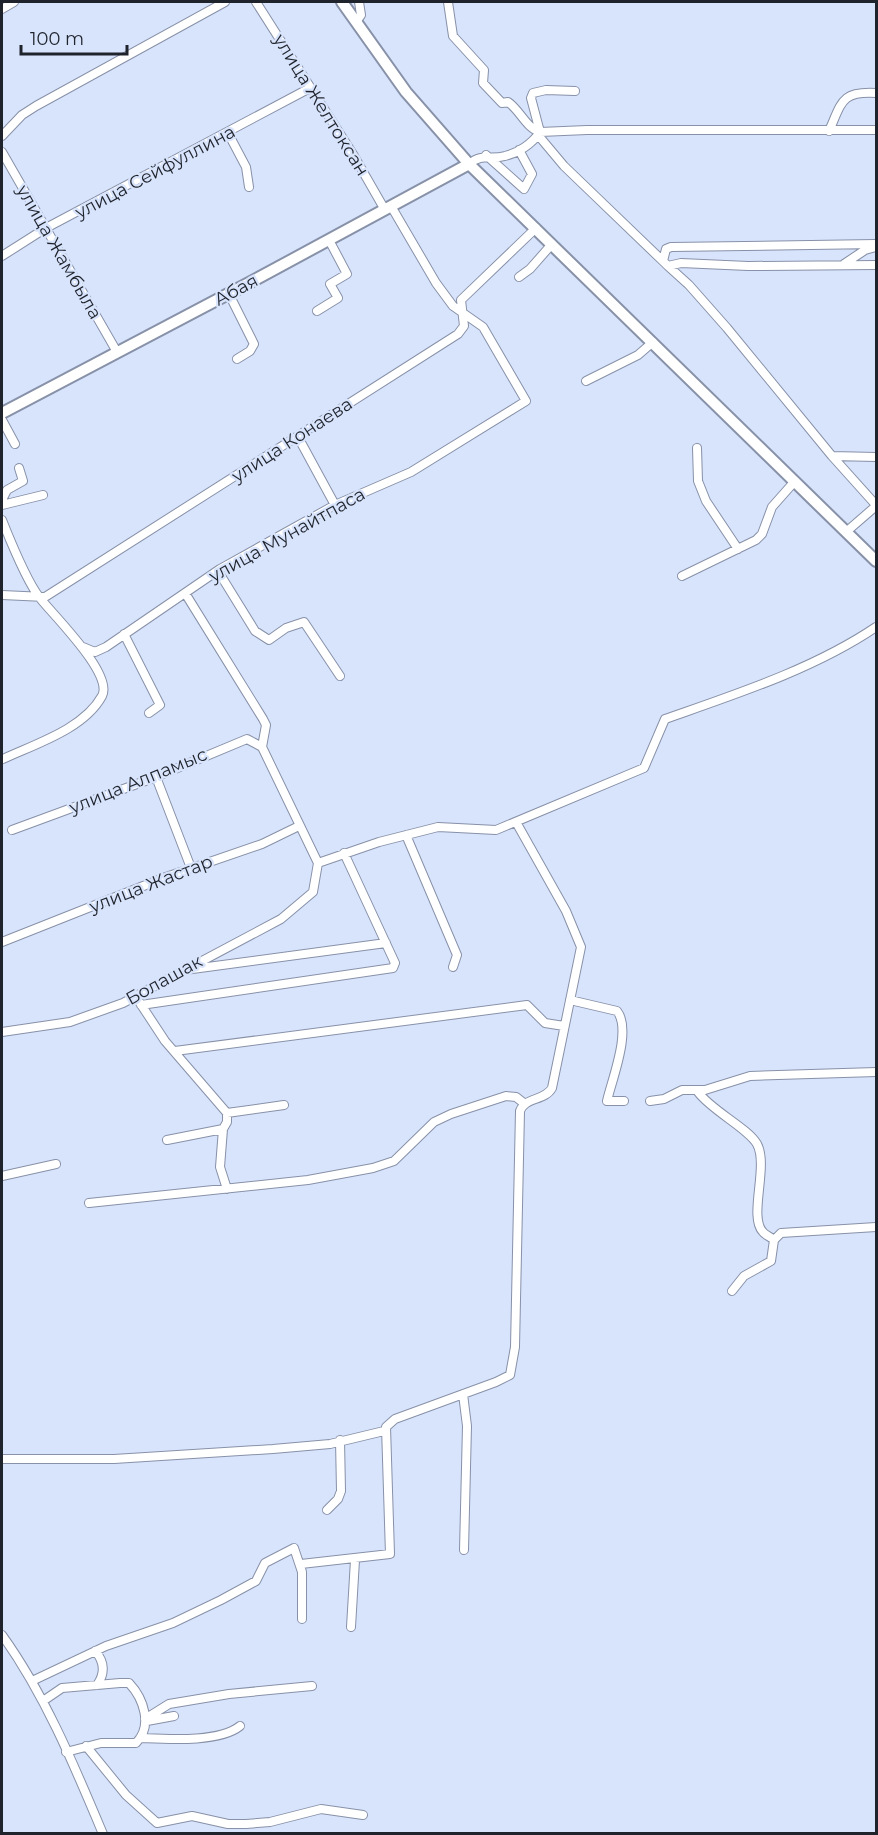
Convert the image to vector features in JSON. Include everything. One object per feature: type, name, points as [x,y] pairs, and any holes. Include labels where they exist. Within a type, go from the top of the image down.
[{"type":"main road","points":[[342,2],[406,92],[469,164],[876,561]]},
{"type":"main road","name":"Абая","points":[[2,412],[230,294],[469,164]]},
{"type":"street","points":[[2,9],[14,2]]},
{"type":"street","points":[[2,136],[22,115],[36,105],[225,2]]},
{"type":"street","name":"улица Желтоксан","points":[[256,2],[436,283],[453,306],[483,327],[526,401]]},
{"type":"street","points":[[356,22],[361,15],[359,2]]},
{"type":"street","points":[[448,2],[453,36],[484,70],[483,83],[502,104],[508,102],[516,108],[564,166],[689,285],[876,505],[846,532]]},
{"type":"street","name":"улица Сейфуллина","points":[[2,255],[46,228],[228,134],[310,88]]},
{"type":"street","points":[[539,134],[533,93],[546,90],[575,91]]},
{"type":"street","points":[[829,131],[845,98],[857,92],[876,93]]},
{"type":"street","points":[[469,164],[477,157],[486,155],[504,157],[529,145],[539,134],[587,130],[876,130]]},
{"type":"street","points":[[228,134],[246,166],[249,187]]},
{"type":"street","points":[[486,155],[524,189],[532,174],[519,150]]},
{"type":"street","name":"улица Жамбыла","points":[[2,152],[5,166],[46,228],[117,352]]},
{"type":"street","name":"улица Конаева","points":[[2,595],[45,597],[458,334],[464,326],[461,300],[536,228]]},
{"type":"street","points":[[317,311],[338,298],[330,284],[347,274],[328,240]]},
{"type":"street","points":[[519,277],[530,269],[552,244]]},
{"type":"street","points":[[665,263],[666,249],[671,247],[876,245]]},
{"type":"street","points":[[842,265],[876,245]]},
{"type":"street","points":[[665,263],[748,266],[876,265]]},
{"type":"street","points":[[230,294],[254,344],[250,351],[237,359]]},
{"type":"street","points":[[586,381],[638,355],[653,342]]},
{"type":"street","name":"улица Мунайтпаса","points":[[83,647],[92,652],[99,651],[218,571],[335,505],[411,472],[526,401]]},
{"type":"street","points":[[2,420],[15,444]]},
{"type":"street","points":[[298,437],[335,505]]},
{"type":"street","points":[[697,448],[698,481],[706,501],[738,549]]},
{"type":"street","points":[[832,456],[876,457]]},
{"type":"street","points":[[2,502],[8,490],[23,481],[19,468]]},
{"type":"street","points":[[682,576],[756,540],[762,534],[772,507],[795,482]]},
{"type":"street","points":[[2,502],[43,495]]},
{"type":"street","points":[[2,520],[39,597],[83,647],[103,687],[102,696],[77,722],[3,759]]},
{"type":"street","points":[[218,571],[255,632],[269,640],[286,628],[304,622],[340,676]]},
{"type":"street","points":[[185,593],[264,719],[266,725],[262,747],[318,863],[344,853],[438,827],[496,830],[644,768],[665,719],[787,672],[853,643],[876,627]]},
{"type":"street","points":[[124,634],[160,705],[149,713]]},
{"type":"street","name":"улица Алпамыс","points":[[12,830],[156,777],[247,739],[262,747]]},
{"type":"street","points":[[156,777],[191,868]]},
{"type":"street","points":[[2,1459],[141,1457],[291,1448],[340,1440],[384,1431],[395,1419],[510,1375],[514,1359],[520,1111],[525,1104],[548,1094],[552,1088],[580,942],[566,911],[516,822]]},
{"type":"street","name":"улица Жастар","points":[[2,942],[191,868],[261,844],[299,826]]},
{"type":"street","points":[[406,835],[457,956],[453,967]]},
{"type":"street","points":[[141,1005],[393,968],[395,963],[344,853]]},
{"type":"street","name":"Болашак","points":[[2,1032],[70,1022],[136,997],[281,919],[313,892],[318,863]]},
{"type":"street","points":[[181,971],[386,943]]},
{"type":"street","points":[[136,997],[165,1041],[227,1113],[227,1122],[223,1129],[220,1167],[227,1189]]},
{"type":"street","points":[[570,1000],[617,1011],[620,1016],[622,1040],[607,1101],[624,1101]]},
{"type":"street","points":[[175,1052],[526,1005],[545,1023],[564,1026]]},
{"type":"street","points":[[650,1101],[664,1099],[682,1090],[698,1092],[750,1076],[876,1072]]},
{"type":"street","points":[[698,1092],[709,1105],[756,1142],[760,1161],[757,1217],[763,1232],[774,1240]]},
{"type":"street","points":[[89,1203],[308,1180],[373,1168],[394,1161],[426,1128],[452,1114],[506,1096],[516,1097],[525,1104]]},
{"type":"street","points":[[227,1113],[284,1105]]},
{"type":"street","points":[[167,1140],[223,1129]]},
{"type":"street","points":[[2,1176],[56,1164]]},
{"type":"street","points":[[732,1291],[744,1276],[771,1262],[774,1240],[781,1233],[876,1227]]},
{"type":"street","points":[[463,1394],[467,1426],[464,1550]]},
{"type":"street","points":[[301,1564],[385,1556],[392,1550],[384,1431]]},
{"type":"street","points":[[327,1510],[338,1499],[341,1491],[340,1440]]},
{"type":"street","points":[[32,1681],[95,1651],[173,1623],[221,1600],[256,1581],[264,1563],[294,1548],[301,1564],[302,1619]]},
{"type":"street","points":[[351,1627],[355,1560]]},
{"type":"street","points":[[2,1635],[43,1701],[103,1833]]},
{"type":"street","points":[[95,1651],[104,1672],[103,1678],[97,1685]]},
{"type":"street","points":[[43,1701],[62,1688],[129,1683],[141,1701],[145,1720],[141,1738],[136,1743],[101,1743],[66,1752]]},
{"type":"street","points":[[145,1720],[169,1704],[229,1694],[312,1686]]},
{"type":"street","points":[[145,1720],[174,1716]]},
{"type":"street","points":[[141,1738],[203,1738],[218,1736],[240,1726]]},
{"type":"street","points":[[86,1746],[126,1795],[157,1823],[192,1816],[228,1824],[270,1822],[321,1809],[363,1815]]}]
